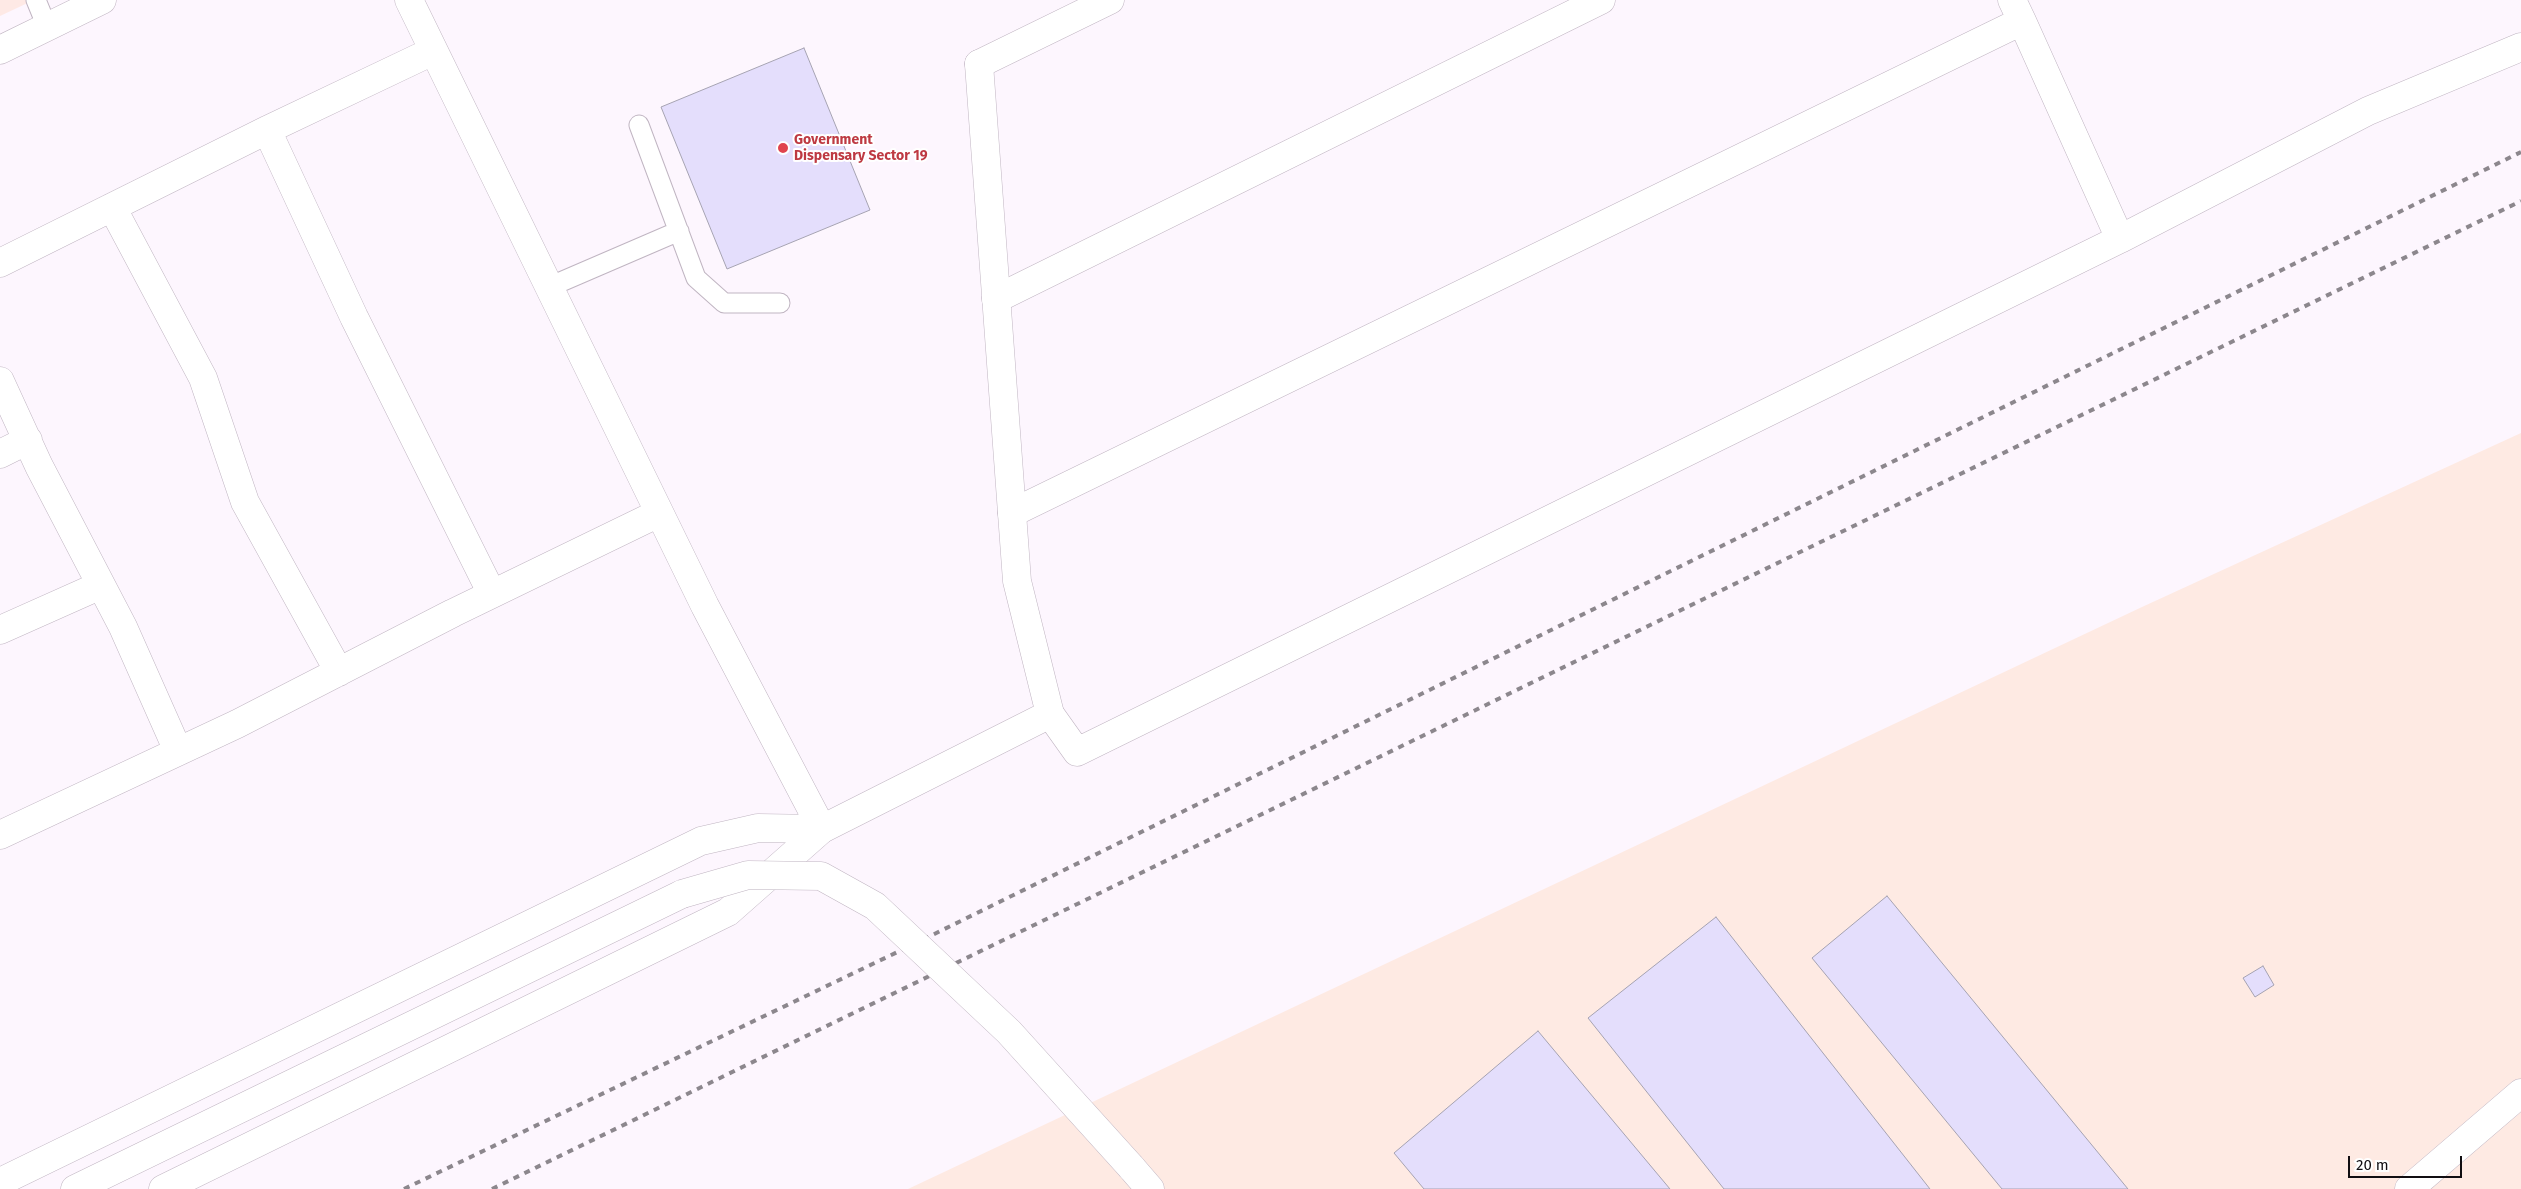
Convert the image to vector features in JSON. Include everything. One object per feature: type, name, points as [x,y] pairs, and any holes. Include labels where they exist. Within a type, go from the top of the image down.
[{"type":"street","points":[[0,50],[102,0]]},
{"type":"street","points":[[409,0],[705,606],[822,829]]},
{"type":"street","points":[[1110,0],[979,64],[1017,581],[1050,714],[1077,752],[2120,239],[2368,111],[2521,47]]},
{"type":"street","points":[[996,299],[1601,0]]},
{"type":"street","points":[[1012,513],[2017,11],[2120,239]]},
{"type":"street","points":[[0,263],[267,130],[433,51]]},
{"type":"street","points":[[267,130],[354,317],[492,594]]},
{"type":"street","points":[[112,207],[203,378],[246,502],[339,672]]},
{"type":"street","points":[[0,381],[123,627],[178,752]]},
{"type":"street","points":[[0,454],[28,440]]},
{"type":"street","points":[[0,835],[178,752],[492,594],[659,513]]},
{"type":"street","points":[[0,630],[101,585]]},
{"type":"street","points":[[163,1189],[728,912],[822,829],[1050,714]]},
{"type":"street","points":[[0,1182],[701,841],[758,828],[822,829]]},
{"type":"street","points":[[75,1189],[682,894],[748,875],[821,876],[875,906],[1009,1032],[1150,1189]]},
{"type":"street","points":[[2409,1189],[2521,1092]]},
{"type":"lane","points":[[36,0],[47,27]]},
{"type":"lane","points":[[639,125],[696,278],[724,303],[780,303]]},
{"type":"lane","points":[[549,287],[679,232]]},
{"type":"shaded area","points":[[0,0],[34,0],[0,16]]},
{"type":"shaded area","points":[[2521,433],[2521,1189],[908,1189],[2142,607]]},
{"type":"building","points":[[804,48],[870,210],[727,269],[661,107]]},
{"type":"building","points":[[1887,896],[2128,1189],[2002,1189],[1812,958]]},
{"type":"building","points":[[1716,917],[1930,1189],[1724,1189],[1588,1018]]},
{"type":"building","points":[[2263,966],[2274,985],[2255,997],[2243,978]]},
{"type":"building","points":[[1538,1031],[1670,1189],[1424,1189],[1394,1153]]},
{"type":"railway","points":[[404,1189],[910,946],[2521,152]]},
{"type":"railway","points":[[492,1189],[2521,201]]},
{"type":"place","name":"Government Dispensary Sector 19","points":[[783,148]]}]
